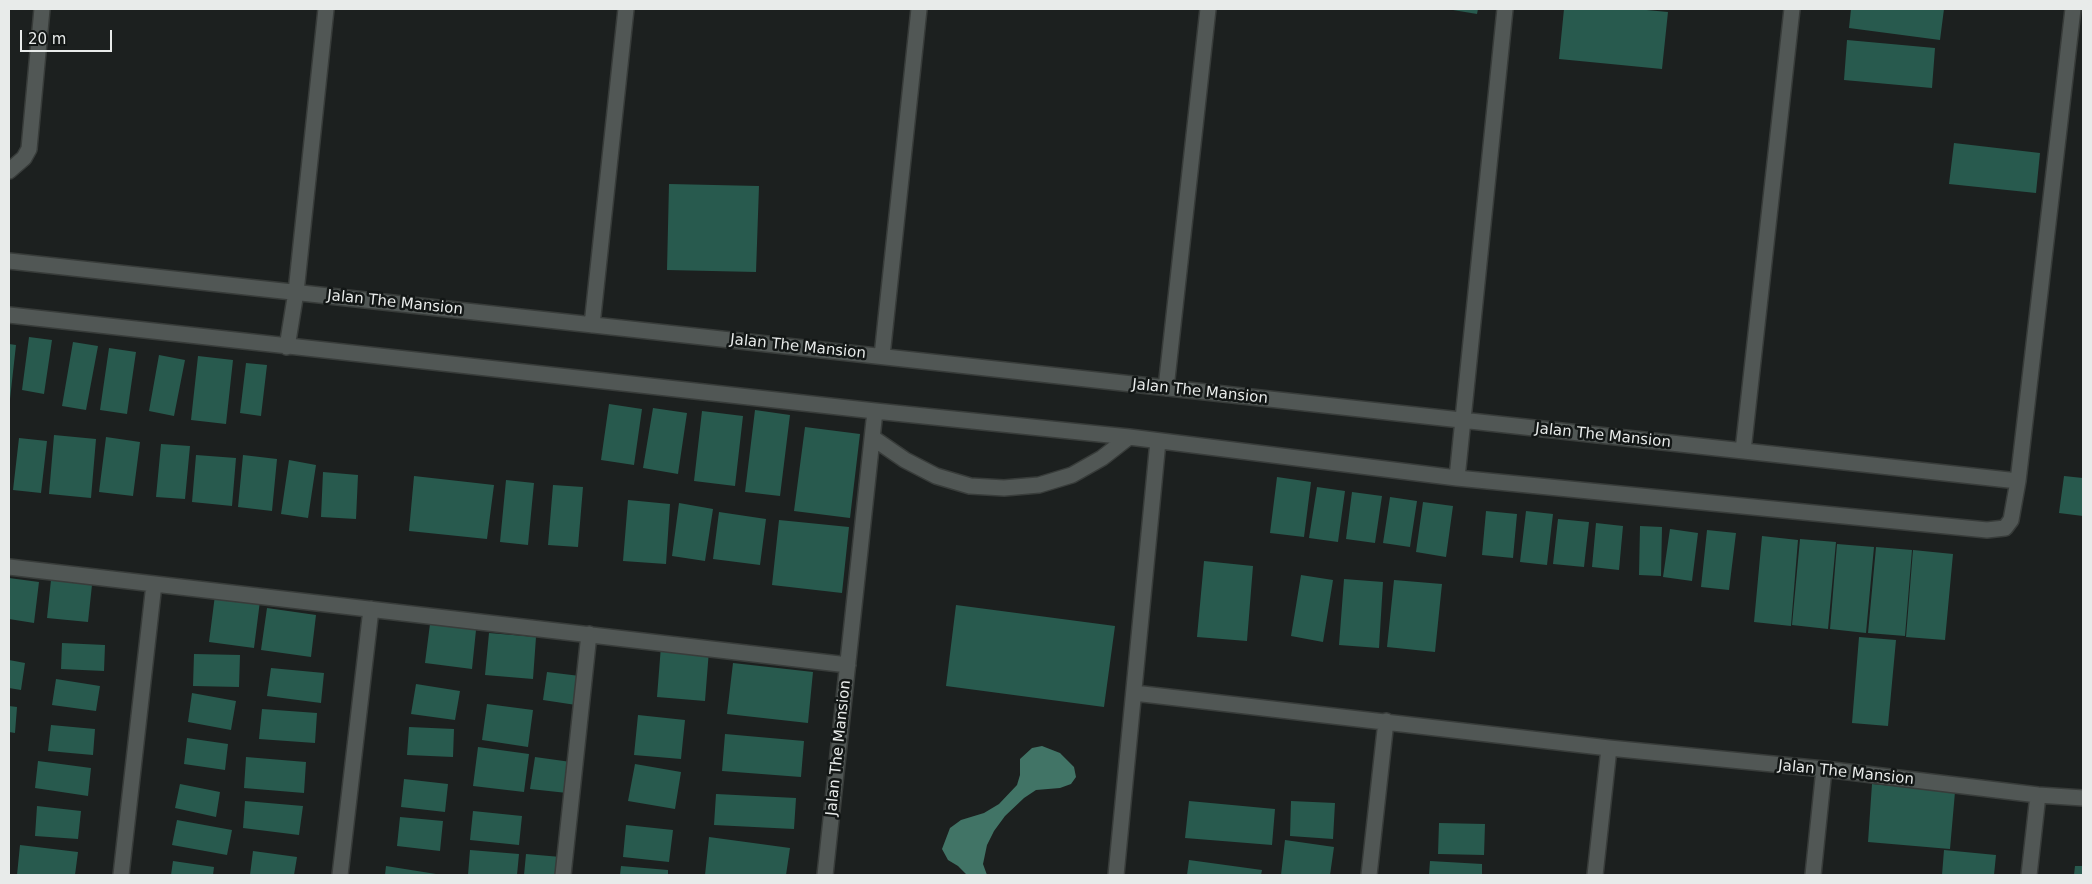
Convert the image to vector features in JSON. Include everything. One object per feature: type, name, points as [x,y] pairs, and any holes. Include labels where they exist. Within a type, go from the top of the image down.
[{"type":"street","points":[[9,171],[24,158],[29,149],[42,9]]},
{"type":"street","points":[[287,347],[296,292],[326,9]]},
{"type":"street","points":[[592,325],[626,9]]},
{"type":"street","points":[[882,356],[919,9]]},
{"type":"street","points":[[1166,388],[1208,9]]},
{"type":"street","points":[[1457,478],[1505,9]]},
{"type":"street","points":[[1744,451],[1792,9]]},
{"type":"street","points":[[9,316],[1129,437],[1457,478],[1987,530],[2005,528],[2012,520],[2018,482],[2073,9]]},
{"type":"street","name":"Jalan The Mansion","points":[[9,260],[2018,482]]},
{"type":"street","name":"Jalan The Mansion","points":[[825,875],[876,411]]},
{"type":"street","points":[[873,438],[905,460],[936,476],[970,486],[1004,488],[1039,484],[1072,475],[1102,458],[1129,437]]},
{"type":"street","points":[[1116,875],[1158,441]]},
{"type":"street","points":[[9,567],[848,665]]},
{"type":"street","points":[[121,875],[154,584]]},
{"type":"street","points":[[340,875],[371,609]]},
{"type":"street","points":[[563,875],[589,634]]},
{"type":"street","name":"Jalan The Mansion","points":[[1134,693],[1609,748],[1824,770],[2038,795],[2083,798]]},
{"type":"street","points":[[1368,875],[1386,721]]},
{"type":"street","points":[[1595,875],[1609,748]]},
{"type":"street","points":[[1813,875],[1824,770]]},
{"type":"street","points":[[2029,875],[2038,795]]},
{"type":"shaded area","points":[[1042,746],[1060,753],[1074,767],[1076,777],[1071,784],[1060,788],[1036,790],[1024,798],[1005,816],[987,845],[983,864],[987,875],[967,875],[948,860],[942,849],[950,828],[961,820],[984,813],[999,804],[1017,785],[1020,775],[1020,759],[1032,748]]},
{"type":"building","points":[[1447,9],[1478,9],[1477,14]]},
{"type":"building","points":[[1564,9],[1636,9],[1668,12],[1662,69],[1559,59]]},
{"type":"building","points":[[1851,9],[1944,9],[1940,40],[1849,28]]},
{"type":"building","points":[[1847,40],[1935,48],[1932,88],[1844,80]]},
{"type":"building","points":[[1954,143],[2040,153],[2036,193],[1949,184]]},
{"type":"building","points":[[669,184],[759,186],[756,272],[667,270]]},
{"type":"building","points":[[29,337],[52,340],[44,394],[22,390]]},
{"type":"building","points":[[73,342],[98,346],[86,410],[62,406]]},
{"type":"building","points":[[9,344],[16,345],[10,399],[9,399]]},
{"type":"building","points":[[109,348],[136,352],[127,414],[100,410]]},
{"type":"building","points":[[159,355],[185,360],[174,416],[149,411]]},
{"type":"building","points":[[198,356],[233,360],[226,424],[191,420]]},
{"type":"building","points":[[246,363],[267,365],[261,416],[240,413]]},
{"type":"building","points":[[609,404],[642,409],[634,465],[601,460]]},
{"type":"building","points":[[653,408],[687,413],[678,474],[643,468]]},
{"type":"building","points":[[755,410],[790,415],[780,496],[745,492]]},
{"type":"building","points":[[702,411],[743,416],[735,486],[694,481]]},
{"type":"building","points":[[805,427],[860,434],[850,518],[794,511]]},
{"type":"building","points":[[54,435],[96,439],[91,498],[49,494]]},
{"type":"building","points":[[106,437],[140,442],[133,496],[99,492]]},
{"type":"building","points":[[19,438],[47,441],[41,493],[13,490]]},
{"type":"building","points":[[161,444],[190,446],[185,499],[156,497]]},
{"type":"building","points":[[196,455],[236,458],[232,506],[192,502]]},
{"type":"building","points":[[243,455],[277,459],[272,511],[238,507]]},
{"type":"building","points":[[289,460],[316,465],[308,518],[281,514]]},
{"type":"building","points":[[323,472],[358,475],[356,519],[321,517]]},
{"type":"building","points":[[414,476],[494,485],[487,539],[409,531]]},
{"type":"building","points":[[2064,476],[2083,478],[2083,516],[2059,513]]},
{"type":"building","points":[[1277,477],[1311,482],[1304,537],[1270,533]]},
{"type":"building","points":[[506,480],[534,483],[528,545],[500,542]]},
{"type":"building","points":[[553,485],[583,487],[578,547],[548,545]]},
{"type":"building","points":[[1317,487],[1345,491],[1338,542],[1309,538]]},
{"type":"building","points":[[1352,492],[1382,496],[1375,543],[1346,539]]},
{"type":"building","points":[[1390,497],[1417,501],[1410,547],[1383,543]]},
{"type":"building","points":[[628,500],[670,504],[666,564],[623,561]]},
{"type":"building","points":[[1423,502],[1453,506],[1446,557],[1416,552]]},
{"type":"building","points":[[679,503],[713,509],[705,561],[672,556]]},
{"type":"building","points":[[1486,511],[1517,514],[1513,558],[1482,555]]},
{"type":"building","points":[[1526,511],[1553,514],[1547,565],[1520,562]]},
{"type":"building","points":[[719,512],[766,519],[760,565],[713,559]]},
{"type":"building","points":[[1558,519],[1589,522],[1584,567],[1553,564]]},
{"type":"building","points":[[779,520],[849,527],[842,593],[772,585]]},
{"type":"building","points":[[1596,523],[1623,526],[1619,570],[1592,567]]},
{"type":"building","points":[[1640,526],[1662,527],[1661,576],[1639,575]]},
{"type":"building","points":[[1670,529],[1698,533],[1692,581],[1663,577]]},
{"type":"building","points":[[1707,530],[1736,533],[1729,590],[1701,587]]},
{"type":"building","points":[[1762,536],[1798,540],[1791,626],[1754,622]]},
{"type":"building","points":[[1800,539],[1836,542],[1828,629],[1792,625]]},
{"type":"building","points":[[1837,544],[1874,547],[1866,633],[1830,629]]},
{"type":"building","points":[[1876,547],[1912,550],[1905,636],[1868,633]]},
{"type":"building","points":[[1913,550],[1953,554],[1945,640],[1906,637]]},
{"type":"building","points":[[1204,561],[1253,566],[1247,641],[1197,637]]},
{"type":"building","points":[[1301,575],[1333,580],[1323,642],[1291,636]]},
{"type":"building","points":[[9,578],[39,582],[34,623],[9,619]]},
{"type":"building","points":[[1344,579],[1383,582],[1379,648],[1339,645]]},
{"type":"building","points":[[51,580],[92,585],[88,622],[47,618]]},
{"type":"building","points":[[1394,580],[1442,584],[1435,652],[1387,647]]},
{"type":"building","points":[[215,595],[260,601],[254,648],[209,642]]},
{"type":"building","points":[[956,605],[1115,626],[1104,707],[946,686]]},
{"type":"building","points":[[267,608],[316,615],[311,657],[261,650]]},
{"type":"building","points":[[430,624],[476,630],[472,669],[425,663]]},
{"type":"building","points":[[489,633],[536,637],[533,679],[485,675]]},
{"type":"building","points":[[1859,637],[1896,640],[1888,726],[1852,723]]},
{"type":"building","points":[[62,643],[105,645],[104,671],[61,669]]},
{"type":"building","points":[[661,646],[709,650],[705,701],[657,697]]},
{"type":"building","points":[[194,654],[240,655],[239,687],[193,686]]},
{"type":"building","points":[[9,660],[25,663],[21,690],[9,688]]},
{"type":"building","points":[[733,663],[813,672],[808,723],[727,714]]},
{"type":"building","points":[[271,668],[324,673],[321,703],[267,696]]},
{"type":"building","points":[[547,672],[580,676],[576,705],[543,700]]},
{"type":"building","points":[[56,679],[100,686],[96,711],[52,705]]},
{"type":"building","points":[[416,684],[460,691],[455,720],[411,714]]},
{"type":"building","points":[[192,693],[236,701],[231,730],[188,722]]},
{"type":"building","points":[[487,704],[533,710],[528,747],[482,740]]},
{"type":"building","points":[[9,706],[17,707],[15,733],[9,732]]},
{"type":"building","points":[[262,709],[317,713],[315,743],[259,739]]},
{"type":"building","points":[[638,715],[685,720],[681,759],[634,755]]},
{"type":"building","points":[[51,725],[95,729],[93,755],[48,751]]},
{"type":"building","points":[[409,727],[454,729],[453,757],[407,755]]},
{"type":"building","points":[[725,734],[804,741],[801,777],[722,771]]},
{"type":"building","points":[[187,738],[228,744],[225,770],[184,764]]},
{"type":"building","points":[[478,747],[529,754],[524,792],[473,786]]},
{"type":"building","points":[[246,757],[306,762],[304,793],[244,788]]},
{"type":"building","points":[[535,757],[571,762],[567,793],[530,789]]},
{"type":"building","points":[[38,761],[91,768],[88,796],[35,788]]},
{"type":"building","points":[[635,764],[681,772],[675,809],[628,801]]},
{"type":"building","points":[[404,779],[448,784],[445,812],[401,807]]},
{"type":"building","points":[[180,784],[220,792],[216,817],[175,808]]},
{"type":"building","points":[[1872,784],[1955,792],[1950,849],[1868,842]]},
{"type":"building","points":[[716,794],[796,798],[794,829],[714,825]]},
{"type":"building","points":[[245,801],[303,806],[299,835],[243,828]]},
{"type":"building","points":[[1189,801],[1275,809],[1272,845],[1185,838]]},
{"type":"building","points":[[1291,801],[1335,803],[1333,839],[1290,836]]},
{"type":"building","points":[[37,806],[81,811],[78,839],[35,836]]},
{"type":"building","points":[[473,811],[522,816],[519,845],[470,840]]},
{"type":"building","points":[[400,817],[443,821],[440,851],[397,846]]},
{"type":"building","points":[[177,820],[232,830],[227,855],[172,845]]},
{"type":"building","points":[[1439,823],[1485,824],[1484,855],[1438,854]]},
{"type":"building","points":[[626,825],[673,830],[669,862],[623,857]]},
{"type":"building","points":[[709,837],[790,848],[786,875],[705,875]]},
{"type":"building","points":[[1285,840],[1334,847],[1330,875],[1281,875]]},
{"type":"building","points":[[20,845],[78,852],[75,875],[17,875]]},
{"type":"building","points":[[470,850],[519,854],[517,875],[468,875]]},
{"type":"building","points":[[1944,850],[1996,855],[1994,875],[1942,875]]},
{"type":"building","points":[[253,851],[297,857],[294,875],[250,875]]},
{"type":"building","points":[[526,854],[561,857],[559,875],[524,875]]},
{"type":"building","points":[[1189,860],[1262,870],[1261,875],[1187,875]]},
{"type":"building","points":[[173,861],[214,867],[213,875],[171,875]]},
{"type":"building","points":[[1430,861],[1482,864],[1482,875],[1429,875]]},
{"type":"building","points":[[386,866],[436,874],[436,875],[385,875]]},
{"type":"building","points":[[621,866],[668,870],[668,875],[620,875]]},
{"type":"building","points":[[2075,866],[2083,866],[2083,875],[2074,875]]}]
